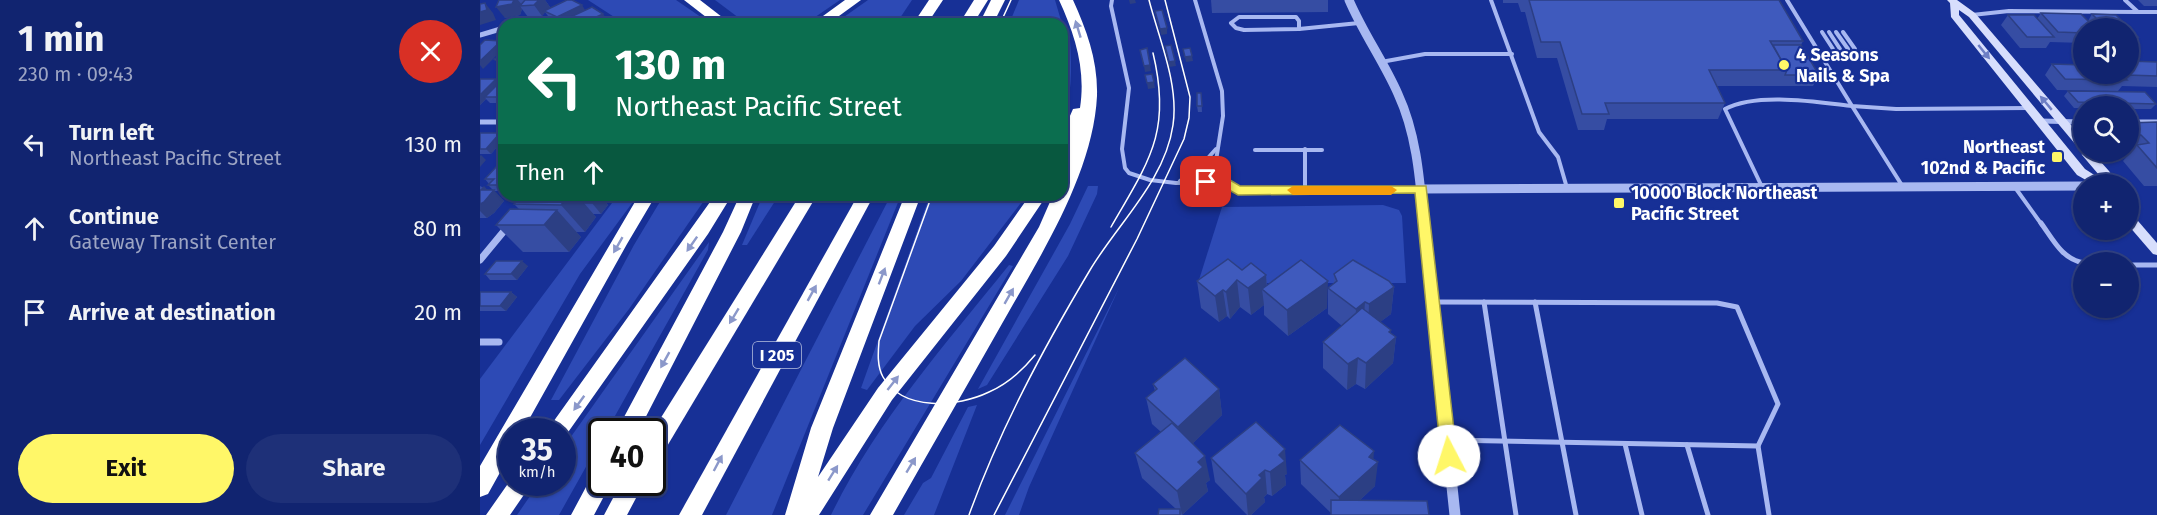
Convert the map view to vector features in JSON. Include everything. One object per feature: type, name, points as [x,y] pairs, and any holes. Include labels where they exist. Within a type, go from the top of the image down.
[{"type":"highway","points":[[691,0],[716,18]]},
{"type":"highway","points":[[828,18],[854,0]]},
{"type":"highway","points":[[924,18],[936,0]]},
{"type":"highway","points":[[970,18],[981,0]]},
{"type":"highway","points":[[989,18],[998,0]]},
{"type":"highway","points":[[1066,0],[1077,25],[1090,81],[1088,118],[1081,145],[1068,179]]},
{"type":"highway","points":[[1068,138],[1078,110],[1086,59]]},
{"type":"highway","points":[[480,486],[644,201]]},
{"type":"highway","points":[[567,418],[720,201]]},
{"type":"highway","points":[[634,418],[732,232],[745,201]]},
{"type":"highway","points":[[666,428],[805,201]]},
{"type":"highway","name":"I 205","points":[[690,515],[863,201]]},
{"type":"highway","points":[[796,515],[822,428],[911,201]]},
{"type":"highway","points":[[806,515],[885,394],[1012,235],[1035,201]]},
{"type":"highway","points":[[881,515],[1048,227],[1059,201]]},
{"type":"highway","points":[[497,515],[511,496]]},
{"type":"highway","points":[[582,515],[593,496]]},
{"type":"highway","points":[[615,515],[626,496]]},
{"type":"main road","points":[[1952,2],[1972,15],[2073,136]]},
{"type":"main road","points":[[1952,2],[1954,15],[2084,174]]},
{"type":"main road","points":[[2095,162],[2105,174]]},
{"type":"main road","points":[[2139,230],[2157,251]]},
{"type":"street","points":[[1349,0],[1359,23],[1399,95],[1417,156],[1455,515]]},
{"type":"street","points":[[480,35],[498,30]]},
{"type":"street","points":[[480,122],[498,121]]},
{"type":"street","points":[[2040,121],[2073,122]]},
{"type":"street","points":[[2139,122],[2157,122]]},
{"type":"street","points":[[1238,190],[2073,186]]},
{"type":"street","points":[[480,260],[512,222]]},
{"type":"street","points":[[480,342],[499,342]]},
{"type":"lane","points":[[1112,0],[1111,6],[1129,94],[1122,154],[1124,168],[1129,173],[1139,176],[1179,182],[1225,182]]},
{"type":"lane","points":[[1195,0],[1222,91],[1223,117],[1216,149],[1215,167],[1225,182],[1238,190]]},
{"type":"lane","points":[[1491,0],[1539,132],[1558,157],[1567,189]]},
{"type":"lane","points":[[1787,0],[1903,187]]},
{"type":"lane","points":[[2125,0],[2138,12]]},
{"type":"lane","points":[[1972,15],[2009,11],[2157,12]]},
{"type":"lane","points":[[1299,30],[1299,21],[1296,17],[1239,17],[1231,23],[1244,30],[1299,30],[1326,29],[1359,23]]},
{"type":"lane","points":[[1822,32],[1833,49]]},
{"type":"lane","points":[[1829,32],[1840,49]]},
{"type":"lane","points":[[1836,32],[1848,49]]},
{"type":"lane","points":[[1843,32],[1855,49]]},
{"type":"lane","points":[[1381,62],[1425,54],[1512,54]]},
{"type":"lane","points":[[1762,188],[1725,110],[1729,105],[1740,102],[1796,101],[1896,109],[2029,108]]},
{"type":"lane","points":[[1179,182],[1199,168],[1216,149]]},
{"type":"lane","points":[[1305,149],[1305,190]]},
{"type":"lane","points":[[1255,150],[1322,150]]},
{"type":"lane","points":[[2014,186],[2064,255],[2073,261]]},
{"type":"lane","points":[[2139,265],[2157,265]]},
{"type":"lane","points":[[1433,302],[1717,303],[1737,307],[1778,404],[1758,446],[1769,515]]},
{"type":"lane","points":[[1484,302],[1516,515]]},
{"type":"lane","points":[[1535,302],[1576,515]]},
{"type":"lane","points":[[1447,440],[1758,446]]},
{"type":"lane","points":[[1625,444],[1642,515]]},
{"type":"lane","points":[[1687,445],[1708,515]]},
{"type":"shaded area","points":[[588,0],[676,0],[702,18],[616,18]]},
{"type":"shaded area","points":[[715,0],[840,0],[814,18],[739,18]]},
{"type":"shaded area","points":[[868,0],[912,0],[900,18],[842,18]]},
{"type":"shaded area","points":[[1019,0],[1055,0],[1060,18],[1012,18]]},
{"type":"shaded area","points":[[1068,39],[1070,40],[1071,62],[1068,98]]},
{"type":"shaded area","points":[[1088,186],[1098,186],[1097,194],[1068,256],[987,385],[978,389],[1070,224]]},
{"type":"shaded area","points":[[614,201],[634,201],[580,274],[480,445],[480,379]]},
{"type":"shaded area","points":[[660,201],[704,201],[629,309],[559,400],[551,400],[634,245]]},
{"type":"shaded area","points":[[760,201],[775,201],[747,245],[742,245]]},
{"type":"shaded area","points":[[888,201],[899,201],[772,515],[726,515]]},
{"type":"shaded area","points":[[928,201],[1022,201],[961,281],[915,326],[867,390],[861,388]]},
{"type":"shaded area","points":[[1383,205],[1399,210],[1402,216],[1406,283],[1198,283],[1222,207]]},
{"type":"shaded area","points":[[709,242],[708,250],[614,418],[588,418],[588,463],[576,485],[576,430]]},
{"type":"shaded area","points":[[1009,265],[1013,266],[863,515],[831,515],[849,481],[890,416]]},
{"type":"shaded area","points":[[1119,288],[1029,487],[1019,515],[1005,515]]},
{"type":"shaded area","points":[[977,405],[934,515],[904,515],[923,483],[931,478],[968,407]]},
{"type":"shaded area","points":[[530,496],[570,496],[559,515],[517,515]]},
{"type":"building","points":[[499,0],[514,0],[512,4],[496,7]]},
{"type":"building","points":[[525,0],[539,0],[534,5],[520,6]]},
{"type":"building","points":[[567,0],[582,5],[557,17],[544,11]]},
{"type":"building","points":[[1529,0],[1779,0],[1803,41],[1770,41],[1787,70],[1709,70],[1725,103],[1605,103],[1609,114],[1582,114],[1560,42],[1541,42]]},
{"type":"building","points":[[485,3],[487,10],[480,12],[480,4]]},
{"type":"building","points":[[592,7],[603,14],[594,18],[568,18]]},
{"type":"building","points":[[1162,10],[1167,28],[1160,29],[1155,11]]},
{"type":"building","points":[[2041,13],[2081,14],[2085,18],[2073,18],[2073,33],[2058,32]]},
{"type":"building","points":[[2092,14],[2116,15],[2119,18],[2096,18]]},
{"type":"building","points":[[2008,15],[2034,15],[2054,37],[2027,37]]},
{"type":"building","points":[[485,40],[498,41],[498,44],[480,61],[480,45]]},
{"type":"building","points":[[1171,45],[1175,61],[1169,62],[1165,46]]},
{"type":"building","points":[[1773,45],[1801,45],[1819,75],[1785,75],[1787,70]]},
{"type":"building","points":[[1147,48],[1150,65],[1144,66],[1140,50]]},
{"type":"building","points":[[1190,48],[1192,56],[1185,57],[1183,49]]},
{"type":"building","points":[[2139,61],[2157,62],[2157,76],[2139,75]]},
{"type":"building","points":[[2052,64],[2073,65],[2073,79],[2065,79]]},
{"type":"building","points":[[1152,74],[1154,82],[1147,83],[1145,75]]},
{"type":"building","points":[[480,79],[496,79],[480,95]]},
{"type":"building","points":[[498,84],[498,97],[485,97]]},
{"type":"building","points":[[2068,91],[2145,92],[2156,104],[2139,104],[2139,96],[2073,96]]},
{"type":"building","points":[[1197,93],[1201,93],[1202,106],[1197,106]]},
{"type":"building","points":[[2157,122],[2157,168],[2139,147],[2139,145],[2149,143],[2139,135],[2139,123]]},
{"type":"building","points":[[480,133],[498,133],[486,149],[480,149]]},
{"type":"building","points":[[498,166],[498,185],[488,185],[494,179],[485,179]]},
{"type":"building","points":[[480,190],[494,190],[480,204]]},
{"type":"building","points":[[517,201],[564,201],[561,205],[514,204]]},
{"type":"building","points":[[510,209],[557,210],[544,225],[496,225]]},
{"type":"building","points":[[1228,259],[1242,270],[1251,263],[1266,275],[1248,288],[1237,280],[1226,292],[1223,290],[1215,296],[1197,281]]},
{"type":"building","points":[[1301,260],[1328,281],[1287,310],[1262,289]]},
{"type":"building","points":[[1353,260],[1389,281],[1394,287],[1369,304],[1365,302],[1356,309],[1328,288],[1337,281],[1334,274]]},
{"type":"building","points":[[496,261],[522,261],[511,274],[485,274]]},
{"type":"building","points":[[480,292],[511,292],[500,306],[480,306]]},
{"type":"building","points":[[1362,308],[1391,330],[1389,332],[1396,337],[1366,363],[1358,358],[1348,364],[1323,342]]},
{"type":"building","points":[[1185,358],[1219,389],[1178,427],[1146,398],[1157,389],[1153,384]]},
{"type":"building","points":[[1256,422],[1285,449],[1279,455],[1285,461],[1270,472],[1265,470],[1259,475],[1262,478],[1246,494],[1211,458]]},
{"type":"building","points":[[1172,423],[1205,456],[1198,462],[1203,467],[1177,491],[1135,453]]},
{"type":"building","points":[[1340,425],[1374,451],[1369,457],[1378,462],[1339,497],[1300,460]]},
{"type":"building","points":[[1331,500],[1427,501],[1429,515],[1331,515]]},
{"type":"building","points":[[1159,509],[1180,509],[1180,515],[1158,515]]},
{"type":"tram line","points":[[1003,18],[1011,0]]},
{"type":"tram line","points":[[969,515],[994,452],[1039,360],[1090,270],[1151,183],[1168,145],[1174,109],[1171,78],[1149,0]]},
{"type":"tram line","points":[[994,515],[1137,239],[1184,139],[1189,118],[1190,97],[1165,0]]},
{"type":"tram line","points":[[1111,227],[1146,164],[1158,125],[1160,104],[1153,53]]},
{"type":"tram line","points":[[930,201],[879,341],[878,355],[883,377],[892,388],[917,401],[932,403],[962,401],[1002,385],[1019,372],[1035,355]]},
{"type":"slow traffic","points":[[1293,190],[1391,190]]},
{"type":"place","name":"4 Seasons Nails & Spa","points":[[1784,65]]},
{"type":"place","name":"Northeast 102nd & Pacific","points":[[2057,157]]},
{"type":"place","name":"10000 Block Northeast Pacific Street","points":[[1619,203]]},
{"type":"route","points":[[1206,182],[1225,182],[1238,190],[1421,189],[1449,456]]}]
